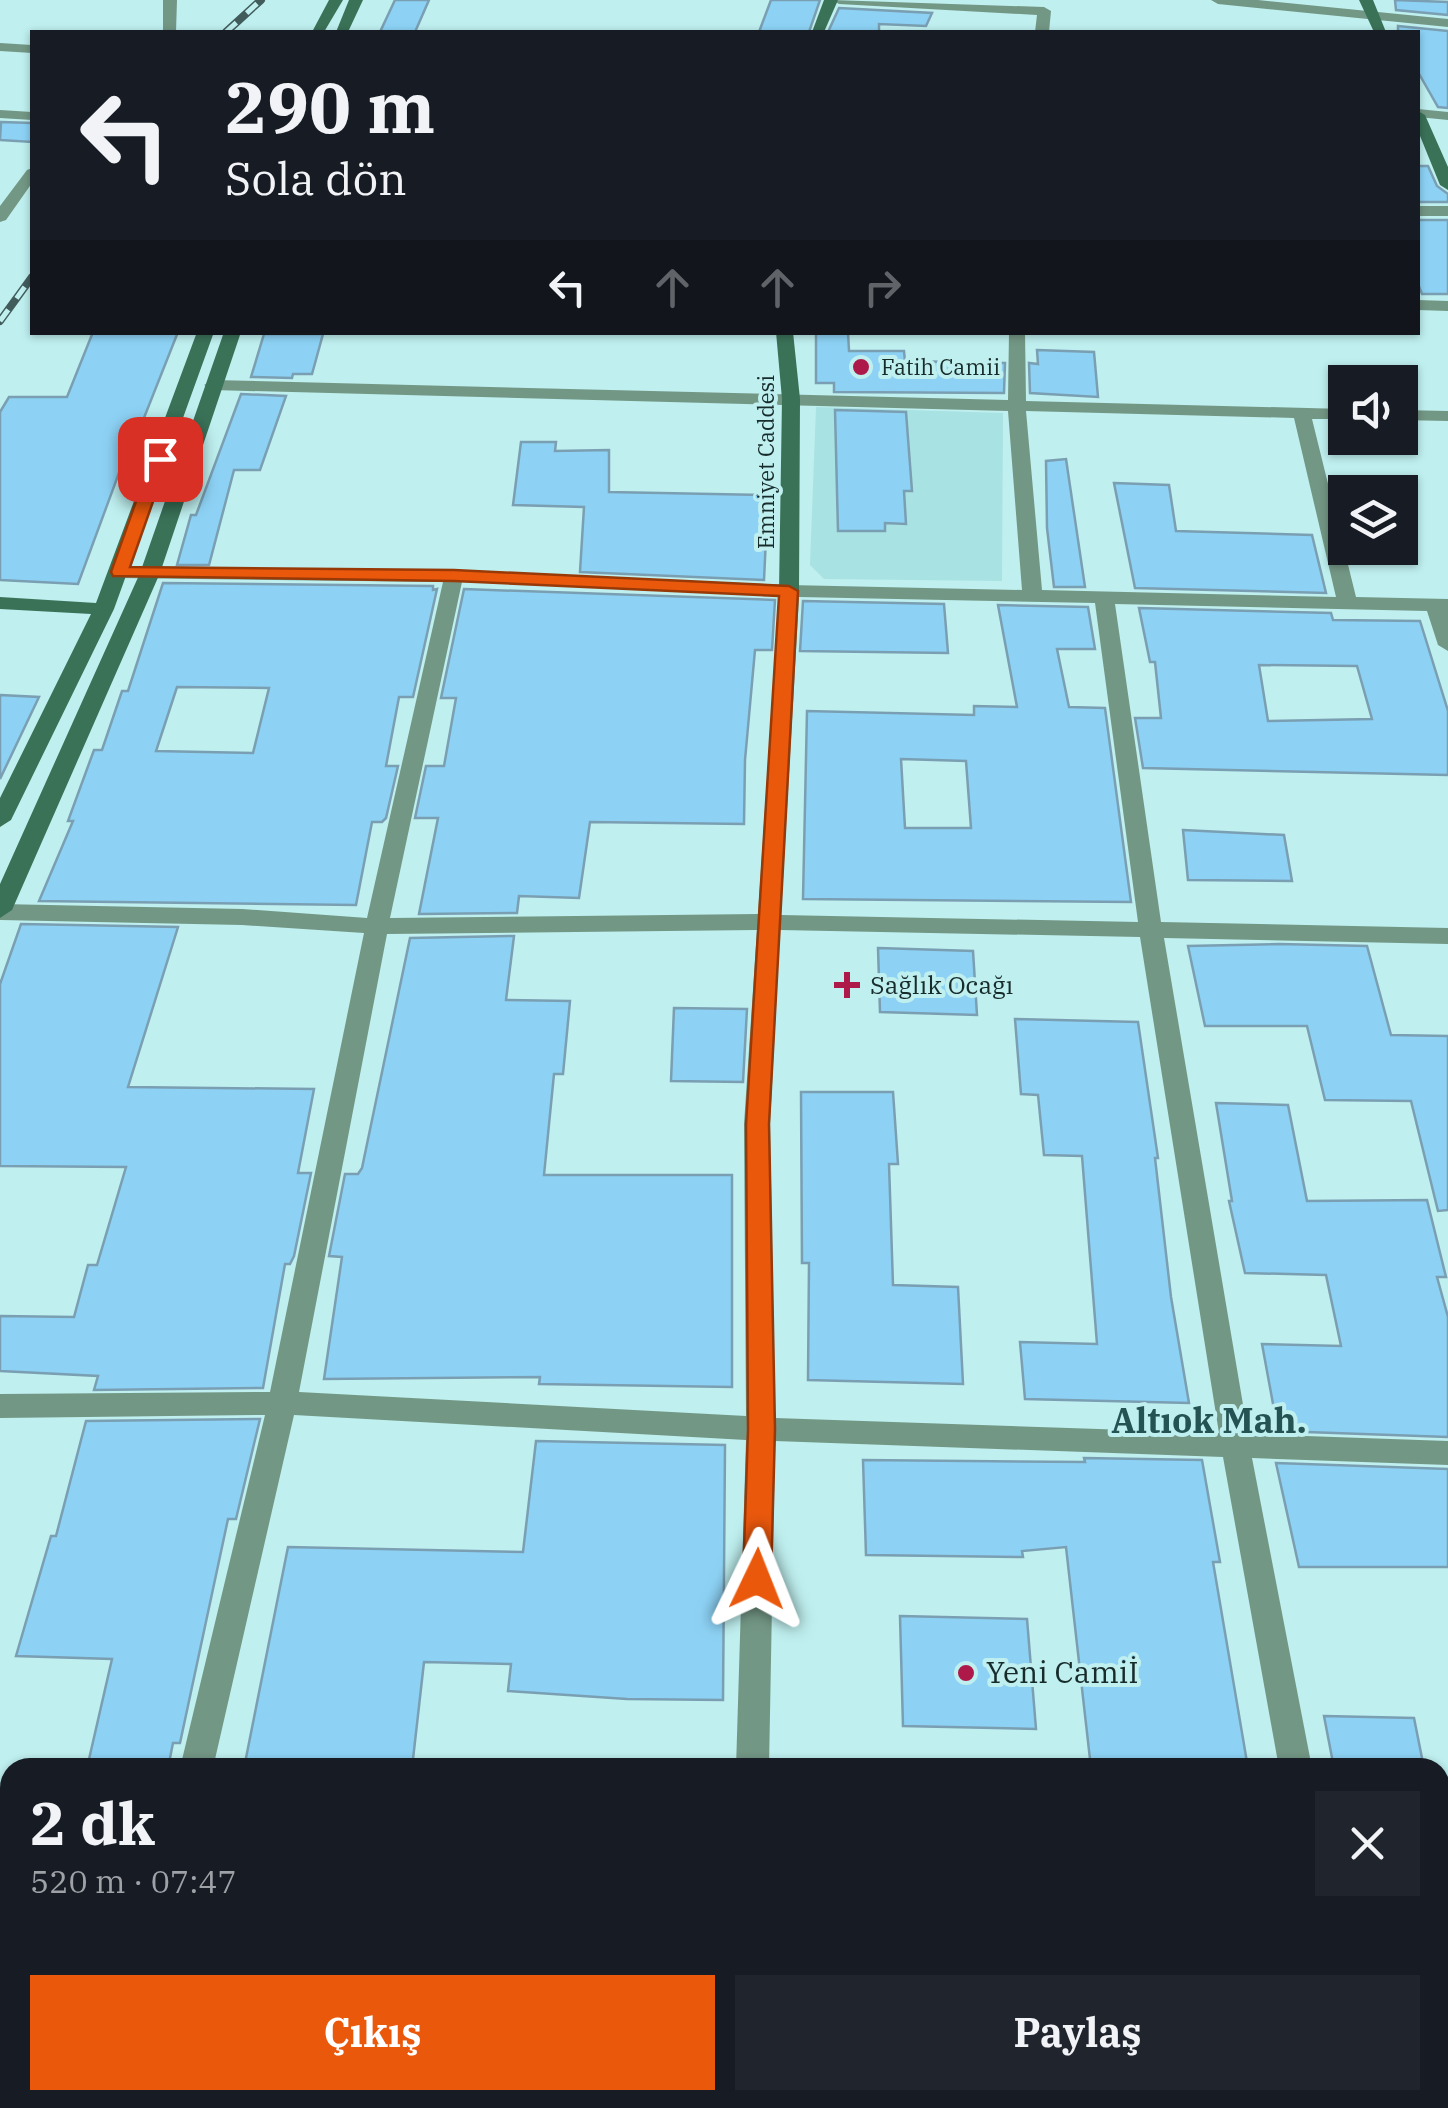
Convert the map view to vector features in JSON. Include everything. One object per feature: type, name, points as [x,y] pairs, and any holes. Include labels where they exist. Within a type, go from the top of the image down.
[{"type":"street","points":[[170,0],[170,30]]},
{"type":"street","points":[[319,30],[336,0]]},
{"type":"street","points":[[343,30],[356,0]]},
{"type":"street","points":[[819,30],[835,0],[1044,11],[1042,30]]},
{"type":"street","points":[[1218,0],[1448,23]]},
{"type":"street","points":[[1366,0],[1379,30]]},
{"type":"street","points":[[0,47],[30,49]]},
{"type":"street","points":[[0,114],[30,116]]},
{"type":"street","points":[[1420,121],[1448,116]]},
{"type":"street","points":[[1420,124],[1441,156],[1448,185]]},
{"type":"street","points":[[0,216],[30,176]]},
{"type":"street","points":[[1420,210],[1448,212]]},
{"type":"street","points":[[1420,305],[1448,306]]},
{"type":"street","points":[[0,820],[120,572],[205,335]]},
{"type":"street","points":[[232,335],[150,573],[0,911],[242,917],[377,926],[769,922],[1448,936]]},
{"type":"street","name":"Emniyet Caddesi","points":[[784,335],[791,399],[789,591]]},
{"type":"street","points":[[1017,335],[1017,406],[1032,593]]},
{"type":"street","points":[[213,386],[1328,414]]},
{"type":"street","points":[[1302,413],[1348,604]]},
{"type":"street","points":[[1418,415],[1448,416]]},
{"type":"street","points":[[120,572],[454,576],[789,591],[1442,604],[1448,645]]},
{"type":"street","points":[[198,1758],[282,1403],[377,926],[454,576]]},
{"type":"street","points":[[752,1758],[761,1429],[758,1124],[789,591]]},
{"type":"street","points":[[1104,596],[1151,932],[1235,1444],[1294,1758]]},
{"type":"street","points":[[0,603],[104,609]]},
{"type":"street","points":[[0,1406],[282,1403],[761,1429],[1448,1453]]},
{"type":"shaded area","points":[[816,407],[1003,413],[1002,581],[824,579],[810,565]]},
{"type":"building","points":[[395,0],[429,0],[416,30],[381,30]]},
{"type":"building","points":[[771,0],[820,0],[810,30],[760,30]]},
{"type":"building","points":[[1395,0],[1448,2],[1448,15],[1396,10]]},
{"type":"building","points":[[839,8],[932,13],[926,26],[879,24],[879,30],[829,30]]},
{"type":"building","points":[[1398,26],[1448,31],[1448,108],[1438,107],[1420,76],[1420,30],[1398,30]]},
{"type":"building","points":[[1,122],[30,123],[30,142],[0,140]]},
{"type":"building","points":[[1420,166],[1428,166],[1437,186],[1448,194],[1448,202],[1420,202]]},
{"type":"building","points":[[1420,220],[1448,220],[1448,294],[1422,294]]},
{"type":"building","points":[[92,335],[177,335],[134,443],[130,443],[78,584],[0,580],[0,412],[9,397],[67,397]]},
{"type":"building","points":[[264,335],[323,335],[312,374],[293,374],[292,378],[251,377]]},
{"type":"building","points":[[816,335],[848,335],[849,351],[904,351],[905,361],[1005,363],[1004,393],[834,392],[834,383],[816,383]]},
{"type":"building","points":[[1037,350],[1094,352],[1098,397],[1030,393],[1029,363],[1038,364]]},
{"type":"building","points":[[241,394],[286,396],[260,470],[234,470],[209,565],[177,565],[191,515],[196,515]]},
{"type":"building","points":[[835,410],[906,412],[912,491],[904,491],[906,524],[885,523],[885,531],[838,531]]},
{"type":"building","points":[[521,442],[556,442],[555,451],[609,450],[609,492],[768,495],[764,580],[580,572],[584,507],[513,505]]},
{"type":"building","points":[[1066,459],[1085,587],[1054,587],[1047,528],[1046,461]]},
{"type":"building","points":[[1114,483],[1169,485],[1176,531],[1312,535],[1326,593],[1135,588]]},
{"type":"building","points":[[163,583],[437,589],[413,697],[399,697],[386,766],[398,766],[386,818],[372,822],[356,905],[39,901],[73,821],[68,821],[94,750],[102,750],[122,691],[128,691]],"holes":[[[177,687],[269,688],[253,753],[156,751]]]},
{"type":"building","points":[[464,589],[775,600],[772,650],[755,650],[745,760],[744,824],[590,822],[579,898],[519,896],[517,913],[419,914],[438,818],[415,818],[426,766],[444,766],[456,698],[441,698]]},
{"type":"building","points":[[803,601],[944,604],[948,653],[800,651]]},
{"type":"building","points":[[998,605],[1088,607],[1095,649],[1057,649],[1069,707],[1105,708],[1131,902],[803,899],[807,711],[974,715],[974,706],[1017,707]],"holes":[[[901,759],[966,761],[971,828],[905,828]]]},
{"type":"building","points":[[1139,608],[1331,613],[1333,620],[1420,621],[1448,711],[1448,775],[1143,768],[1135,718],[1161,718],[1155,662],[1150,662]],"holes":[[[1259,665],[1357,666],[1372,719],[1268,721]]]},
{"type":"building","points":[[0,695],[39,697],[0,779]]},
{"type":"building","points":[[1183,830],[1284,835],[1292,881],[1188,880]]},
{"type":"building","points":[[21,924],[178,927],[128,1087],[314,1089],[298,1173],[311,1173],[294,1256],[290,1264],[285,1264],[263,1388],[94,1390],[98,1376],[0,1371],[0,1316],[74,1317],[88,1265],[97,1265],[126,1167],[0,1166],[0,984]]},
{"type":"building","points":[[514,936],[506,1000],[570,1001],[563,1074],[554,1074],[544,1175],[732,1175],[732,1387],[539,1384],[540,1377],[324,1379],[342,1257],[329,1256],[345,1174],[358,1174],[362,1168],[410,938]]},
{"type":"building","points":[[1188,946],[1367,946],[1391,1035],[1448,1036],[1448,1210],[1438,1211],[1411,1101],[1325,1100],[1307,1026],[1205,1026]]},
{"type":"building","points":[[878,948],[973,951],[977,1015],[880,1012]]},
{"type":"building","points":[[674,1008],[747,1009],[743,1082],[671,1081]]},
{"type":"building","points":[[1015,1019],[1138,1022],[1158,1158],[1171,1297],[1189,1403],[1025,1399],[1020,1342],[1097,1344],[1082,1156],[1044,1155],[1038,1095],[1021,1094]]},
{"type":"building","points":[[801,1092],[893,1092],[898,1164],[889,1164],[893,1285],[958,1287],[963,1384],[808,1380],[809,1263],[802,1263]]},
{"type":"building","points":[[1216,1103],[1288,1105],[1307,1201],[1427,1200],[1446,1277],[1437,1277],[1448,1317],[1448,1437],[1278,1431],[1262,1344],[1341,1346],[1326,1275],[1245,1273],[1229,1201]]},
{"type":"building","points":[[260,1419],[236,1519],[228,1519],[180,1743],[173,1743],[170,1758],[89,1758],[112,1659],[16,1656],[51,1536],[56,1536],[86,1421]]},
{"type":"building","points":[[536,1441],[725,1445],[723,1700],[627,1699],[508,1691],[511,1664],[424,1662],[413,1758],[246,1758],[288,1547],[523,1552]]},
{"type":"building","points":[[1084,1458],[1202,1460],[1220,1562],[1213,1562],[1246,1758],[1090,1758],[1066,1547],[1022,1551],[1023,1557],[866,1555],[863,1460],[1085,1462]]},
{"type":"building","points":[[1276,1463],[1448,1469],[1448,1567],[1299,1567]]},
{"type":"building","name":"Yeni Camiİ","points":[[900,1616],[1027,1619],[1036,1729],[903,1726]]},
{"type":"building","points":[[1324,1716],[1414,1718],[1422,1758],[1332,1758]]},
{"type":"railway","points":[[228,30],[261,0]]},
{"type":"railway","points":[[0,321],[30,280]]},
{"type":"place","name":"Fatih Camii","points":[[861,367]]},
{"type":"place","name":"Sağlık Ocağı","points":[[847,985]]},
{"type":"place","name":"Yeni Camiİ","points":[[966,1673]]},
{"type":"district","name":"Altıok Mah.","points":[[1209,1421]]},
{"type":"route","points":[[160,459],[120,572],[454,576],[789,591],[758,1124],[761,1429],[757,1579]]}]
